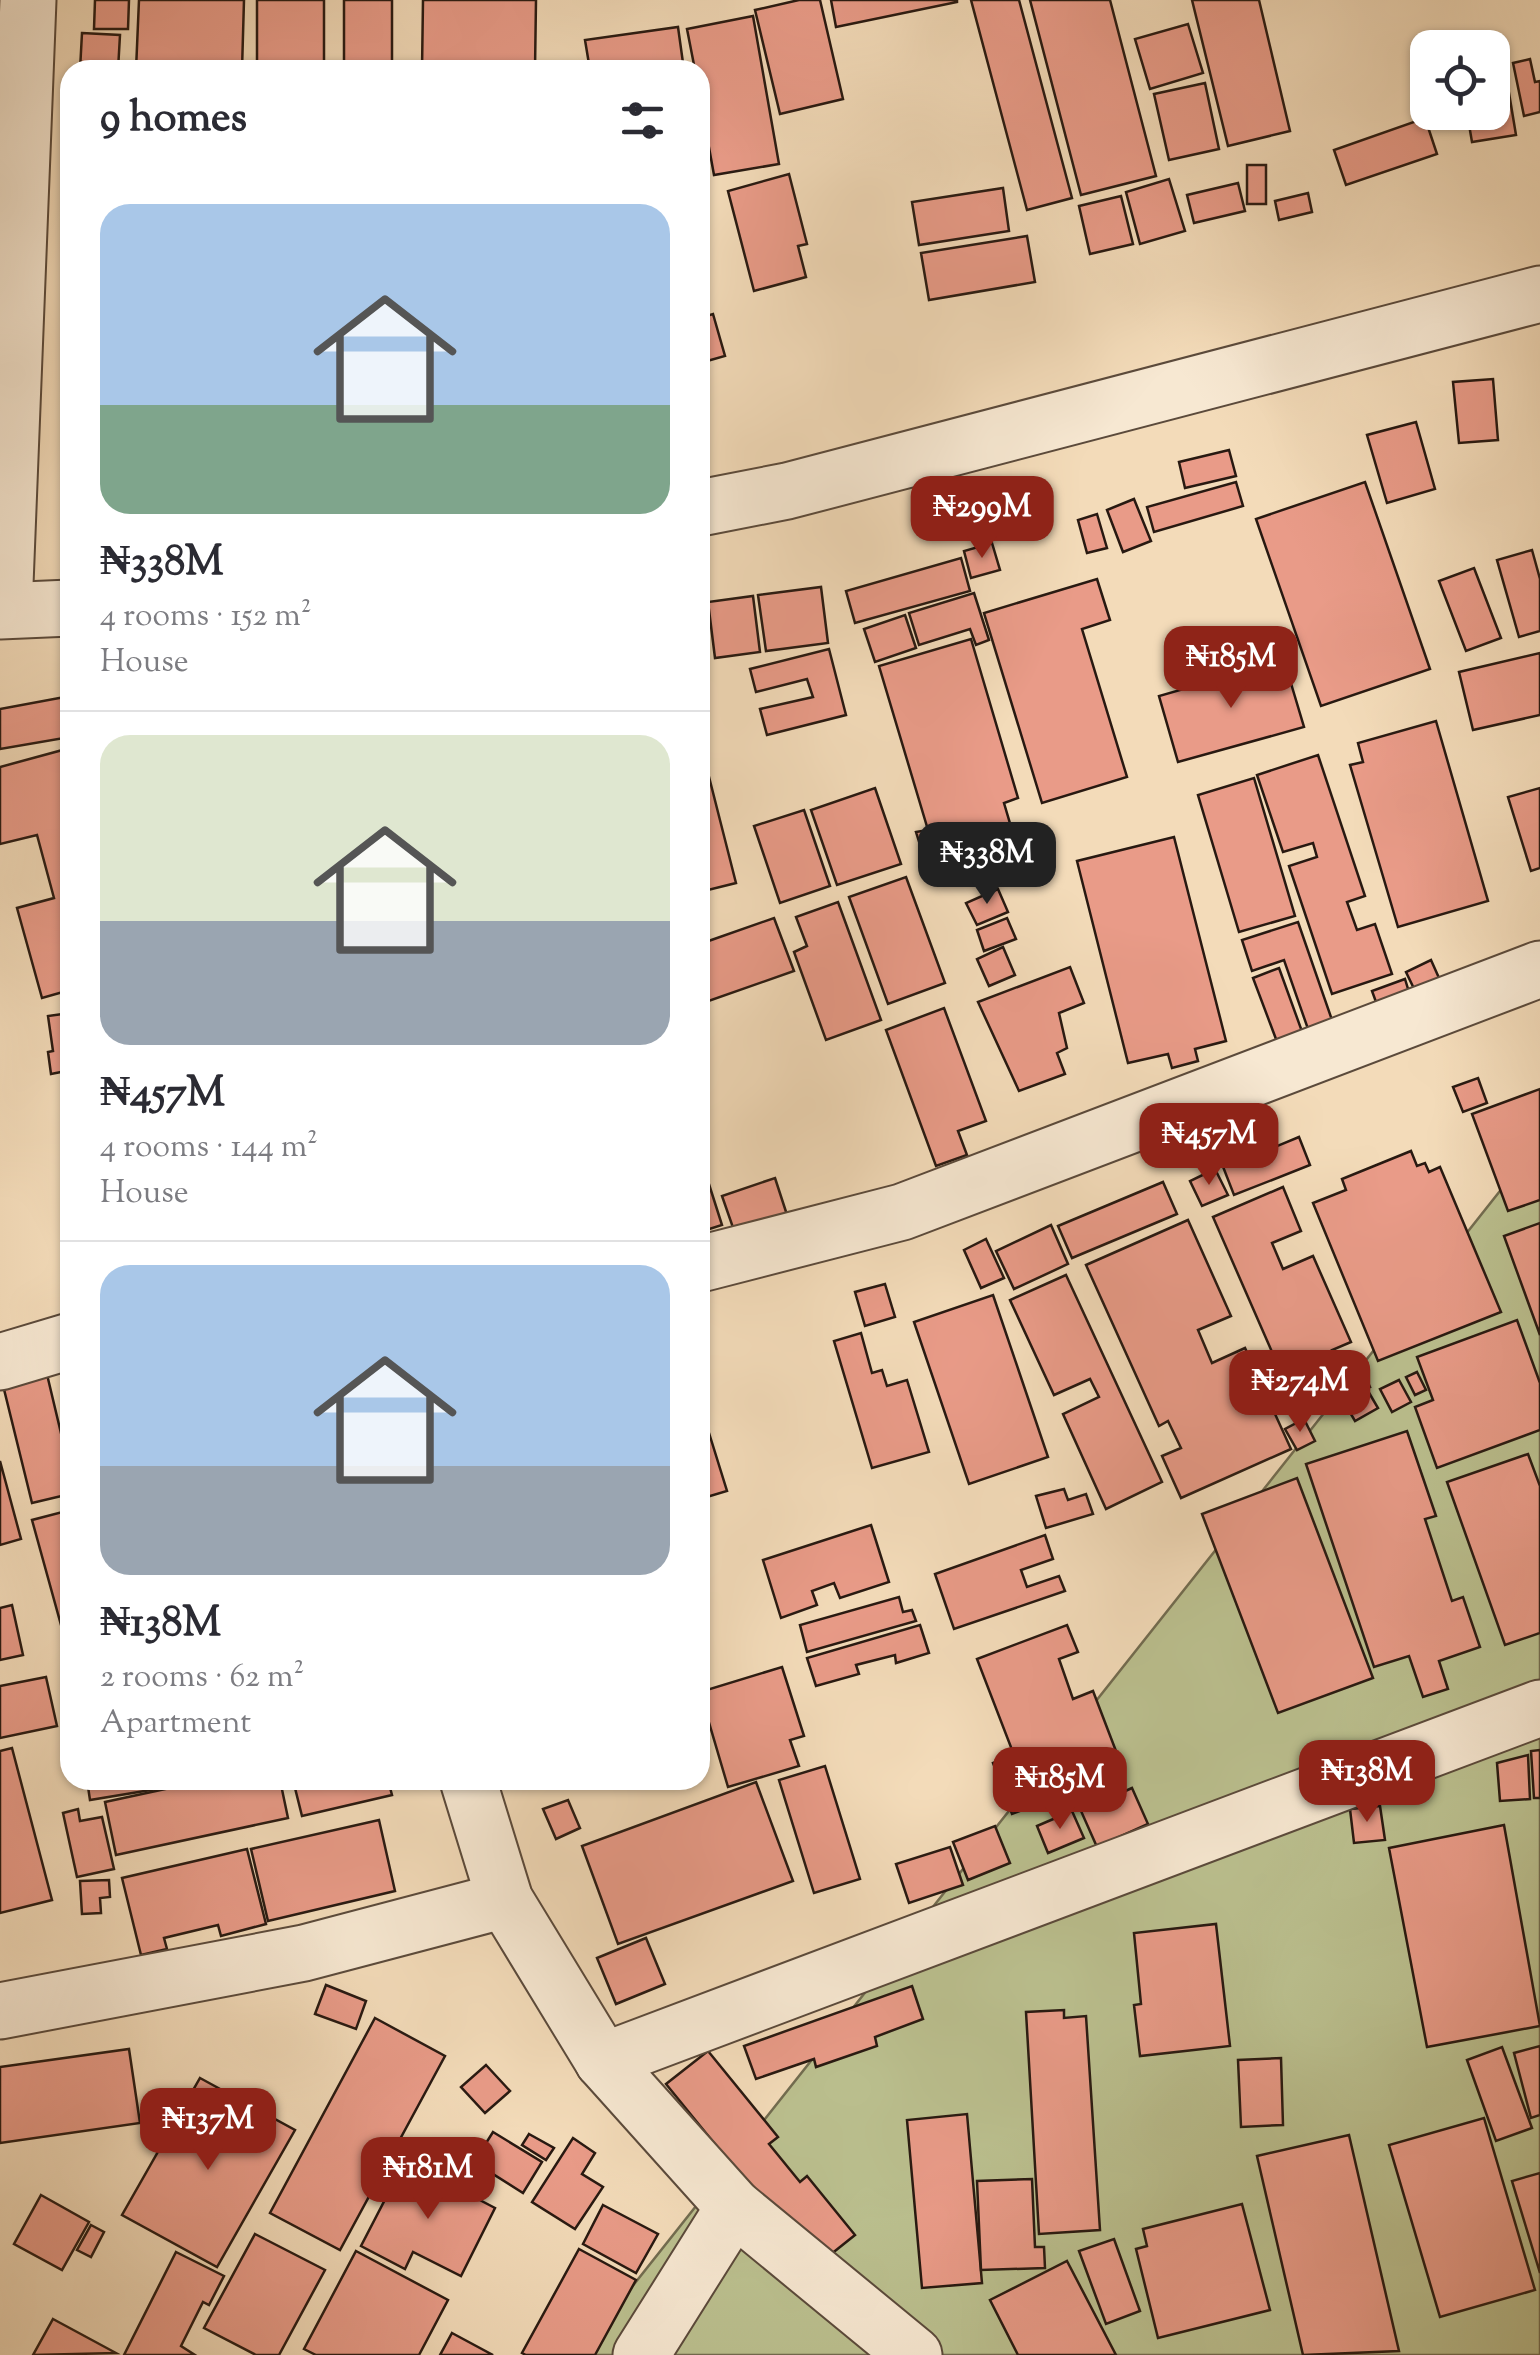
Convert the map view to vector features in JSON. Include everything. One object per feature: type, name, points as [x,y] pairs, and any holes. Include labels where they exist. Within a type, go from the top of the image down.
[{"type":"street","points":[[28,0],[2,610],[60,608]]},
{"type":"street","points":[[710,506],[806,486],[1536,305]]},
{"type":"street","points":[[710,1261],[902,1212],[1540,969]]},
{"type":"street","points":[[0,1362],[60,1345]]},
{"type":"street","points":[[602,2061],[1540,1708]]},
{"type":"street","points":[[471,1790],[505,1900],[602,2061],[734,2207],[914,2355]]},
{"type":"street","points":[[0,2011],[304,1953],[505,1900]]},
{"type":"street","points":[[641,2355],[734,2207]]},
{"type":"green space","points":[[1515,1172],[1540,1191],[1540,2355],[578,2355]]},
{"type":"building","points":[[95,0],[129,0],[128,29],[94,29]]},
{"type":"building","points":[[139,0],[244,0],[242,60],[136,60]]},
{"type":"building","points":[[257,0],[324,0],[324,60],[257,60]]},
{"type":"building","points":[[344,0],[392,0],[392,60],[344,60]]},
{"type":"building","points":[[423,0],[536,0],[535,60],[422,60]]},
{"type":"building","points":[[799,0],[820,0],[843,99],[780,114],[755,10]]},
{"type":"building","points":[[831,0],[957,0],[957,2],[836,27]]},
{"type":"building","points":[[971,0],[1019,0],[1072,198],[1027,210]]},
{"type":"building","points":[[1030,0],[1110,0],[1156,176],[1081,195]]},
{"type":"building","points":[[1192,0],[1259,0],[1290,131],[1228,146]]},
{"type":"building","points":[[753,16],[779,164],[714,175],[710,153],[710,60],[693,60],[687,29]]},
{"type":"building","points":[[1188,24],[1203,73],[1150,89],[1135,39]]},
{"type":"building","points":[[678,27],[683,60],[588,60],[585,40]]},
{"type":"building","points":[[82,33],[120,35],[119,60],[81,60]]},
{"type":"building","points":[[1530,59],[1535,82],[1540,81],[1540,112],[1524,116],[1513,63]]},
{"type":"building","points":[[1205,83],[1219,149],[1169,160],[1154,94]]},
{"type":"building","points":[[1510,99],[1516,135],[1472,142],[1470,130],[1510,130]]},
{"type":"building","points":[[1410,123],[1410,130],[1429,130],[1437,154],[1346,185],[1334,150]]},
{"type":"building","points":[[1247,165],[1266,165],[1266,204],[1247,204]]},
{"type":"building","points":[[789,174],[807,244],[798,246],[806,277],[754,291],[728,191]]},
{"type":"building","points":[[1169,179],[1185,231],[1140,244],[1126,192]]},
{"type":"building","points":[[1238,183],[1245,211],[1194,223],[1187,195]]},
{"type":"building","points":[[1003,188],[1009,231],[919,245],[912,202]]},
{"type":"building","points":[[1308,193],[1312,212],[1279,220],[1275,201]]},
{"type":"building","points":[[1121,196],[1133,244],[1090,254],[1079,206]]},
{"type":"building","points":[[1027,236],[1035,282],[929,300],[921,253]]},
{"type":"building","points":[[713,314],[725,356],[710,360]]},
{"type":"building","points":[[1493,379],[1498,440],[1459,443],[1453,382]]},
{"type":"building","points":[[1416,422],[1435,489],[1387,503],[1367,435]]},
{"type":"building","points":[[1229,450],[1236,476],[1185,488],[1179,462]]},
{"type":"building","points":[[1236,482],[1243,506],[1154,532],[1147,507]]},
{"type":"building","points":[[1365,482],[1430,669],[1321,706],[1256,519]]},
{"type":"building","points":[[1134,499],[1151,541],[1123,552],[1107,510]]},
{"type":"building","points":[[1097,514],[1107,548],[1087,553],[1078,520]]},
{"type":"building","points":[[992,543],[1000,570],[971,578],[964,551]]},
{"type":"building","points":[[1532,550],[1540,579],[1540,631],[1519,637],[1497,560]]},
{"type":"building","points":[[961,558],[970,591],[855,623],[846,591]]},
{"type":"building","points":[[1474,568],[1501,638],[1466,651],[1439,581]]},
{"type":"building","points":[[1097,579],[1110,620],[1082,629],[1127,777],[1042,803],[984,613]]},
{"type":"building","points":[[821,587],[828,643],[766,651],[758,595]]},
{"type":"building","points":[[974,593],[989,640],[976,645],[970,629],[919,645],[909,613]]},
{"type":"building","points":[[753,596],[760,652],[715,658],[710,602]]},
{"type":"building","points":[[905,615],[916,648],[875,662],[864,629]]},
{"type":"building","points":[[971,639],[1018,798],[1004,803],[1014,837],[926,864],[916,832],[928,830],[879,666]]},
{"type":"building","points":[[829,649],[846,715],[767,735],[760,709],[813,697],[807,679],[756,692],[750,669]]},
{"type":"building","points":[[1540,653],[1540,715],[1473,730],[1459,672]]},
{"type":"building","points":[[1284,660],[1304,727],[1178,762],[1159,696]]},
{"type":"building","points":[[60,698],[60,739],[0,749],[0,709]]},
{"type":"building","points":[[1436,721],[1488,901],[1398,927],[1350,765],[1363,762],[1358,743]]},
{"type":"building","points":[[60,751],[60,993],[42,998],[17,908],[54,898],[37,835],[0,844],[0,767]]},
{"type":"building","points":[[1318,755],[1365,896],[1347,902],[1357,930],[1375,924],[1392,974],[1332,994],[1289,866],[1317,857],[1313,843],[1283,852],[1257,775]]},
{"type":"building","points":[[1254,778],[1295,916],[1239,932],[1198,795]]},
{"type":"building","points":[[710,781],[736,883],[710,890]]},
{"type":"building","points":[[875,788],[901,864],[837,885],[811,810]]},
{"type":"building","points":[[1540,788],[1540,868],[1531,871],[1508,797]]},
{"type":"building","points":[[804,810],[830,886],[780,903],[754,826]]},
{"type":"building","points":[[1174,837],[1226,1041],[1195,1049],[1198,1061],[1172,1068],[1168,1054],[1128,1063],[1077,861]]},
{"type":"building","points":[[906,877],[945,983],[888,1004],[849,897]]},
{"type":"building","points":[[998,889],[1008,912],[977,925],[966,903]]},
{"type":"building","points":[[838,902],[881,1020],[826,1040],[794,952],[807,946],[796,917]]},
{"type":"building","points":[[774,918],[794,971],[710,1000],[710,940]]},
{"type":"building","points":[[1007,918],[1016,939],[984,951],[977,930]]},
{"type":"building","points":[[1298,922],[1332,1020],[1308,1029],[1284,960],[1252,971],[1242,940]]},
{"type":"building","points":[[1003,947],[1015,975],[989,986],[977,959]]},
{"type":"building","points":[[1431,960],[1443,987],[1419,999],[1406,972]]},
{"type":"building","points":[[1070,967],[1084,1003],[1059,1013],[1067,1048],[1057,1053],[1065,1074],[1019,1091],[978,1002]]},
{"type":"building","points":[[1279,968],[1304,1037],[1279,1047],[1253,978]]},
{"type":"building","points":[[1405,979],[1412,1002],[1380,1013],[1372,991]]},
{"type":"building","points":[[944,1008],[986,1121],[958,1131],[967,1155],[936,1166],[886,1030]]},
{"type":"building","points":[[60,1014],[60,1072],[51,1074],[48,1052],[53,1051],[48,1016]]},
{"type":"building","points":[[1478,1078],[1487,1103],[1463,1112],[1453,1087]]},
{"type":"building","points":[[1540,1089],[1540,1200],[1508,1211],[1472,1114]]},
{"type":"building","points":[[1299,1137],[1310,1165],[1234,1195],[1220,1159],[1266,1142],[1270,1149]]},
{"type":"building","points":[[1411,1151],[1417,1166],[1425,1163],[1429,1172],[1440,1167],[1501,1312],[1378,1361],[1313,1203],[1346,1190],[1342,1179]]},
{"type":"building","points":[[1215,1169],[1228,1195],[1202,1206],[1190,1181]]},
{"type":"building","points":[[775,1178],[790,1224],[738,1242],[722,1196]]},
{"type":"building","points":[[1163,1182],[1177,1214],[1072,1258],[1058,1226]]},
{"type":"building","points":[[710,1187],[722,1225],[710,1229]]},
{"type":"building","points":[[1283,1187],[1301,1231],[1272,1243],[1283,1269],[1313,1256],[1351,1342],[1332,1350],[1338,1361],[1355,1353],[1370,1387],[1300,1416],[1213,1217]]},
{"type":"building","points":[[1188,1220],[1231,1316],[1198,1330],[1212,1363],[1245,1348],[1291,1449],[1181,1498],[1162,1456],[1181,1448],[1168,1421],[1159,1426],[1086,1265]]},
{"type":"building","points":[[1540,1223],[1540,1335],[1504,1236]]},
{"type":"building","points":[[1051,1225],[1068,1264],[1014,1289],[996,1251]]},
{"type":"building","points":[[986,1239],[1004,1278],[981,1288],[964,1250]]},
{"type":"building","points":[[1066,1275],[1162,1482],[1106,1509],[1063,1414],[1099,1397],[1090,1379],[1054,1395],[1010,1300]]},
{"type":"building","points":[[885,1284],[895,1317],[865,1326],[855,1292]]},
{"type":"building","points":[[993,1295],[1048,1457],[969,1484],[914,1322]]},
{"type":"building","points":[[1517,1320],[1540,1383],[1540,1430],[1437,1468],[1415,1407],[1433,1400],[1417,1357]]},
{"type":"building","points":[[861,1333],[872,1373],[882,1370],[887,1386],[907,1380],[929,1452],[872,1468],[834,1341]]},
{"type":"building","points":[[45,1366],[60,1429],[60,1496],[32,1503],[1,1377]]},
{"type":"building","points":[[1417,1372],[1426,1390],[1415,1395],[1406,1377]]},
{"type":"building","points":[[1399,1380],[1411,1402],[1392,1412],[1380,1389]]},
{"type":"building","points":[[1368,1391],[1378,1408],[1355,1421],[1345,1404]]},
{"type":"building","points":[[1304,1419],[1315,1441],[1297,1450],[1285,1429]]},
{"type":"building","points":[[1407,1431],[1436,1516],[1425,1519],[1452,1601],[1463,1597],[1480,1647],[1439,1661],[1448,1689],[1423,1697],[1409,1656],[1374,1667],[1306,1464]]},
{"type":"building","points":[[710,1436],[727,1491],[710,1496]]},
{"type":"building","points":[[1528,1454],[1540,1486],[1540,1633],[1505,1645],[1447,1482]]},
{"type":"building","points":[[0,1461],[21,1539],[0,1545]]},
{"type":"building","points":[[1297,1478],[1373,1678],[1278,1713],[1202,1514]]},
{"type":"building","points":[[1064,1489],[1068,1500],[1086,1494],[1093,1514],[1046,1528],[1036,1496]]},
{"type":"building","points":[[60,1513],[60,1621],[32,1520]]},
{"type":"building","points":[[871,1525],[889,1582],[840,1598],[834,1583],[812,1591],[817,1605],[781,1618],[763,1560]]},
{"type":"building","points":[[1045,1535],[1053,1559],[1021,1570],[1027,1587],[1059,1576],[1065,1591],[954,1629],[935,1574]]},
{"type":"building","points":[[899,1597],[903,1612],[912,1610],[916,1621],[807,1652],[800,1625]]},
{"type":"building","points":[[12,1605],[23,1655],[0,1660],[0,1608]]},
{"type":"building","points":[[920,1625],[929,1653],[896,1663],[895,1655],[856,1665],[859,1674],[816,1686],[807,1658]]},
{"type":"building","points":[[1067,1625],[1078,1652],[1059,1659],[1073,1699],[1093,1691],[1124,1772],[1012,1814],[993,1763],[1014,1755],[977,1659]]},
{"type":"building","points":[[782,1667],[804,1736],[790,1740],[799,1766],[728,1787],[710,1726],[710,1689]]},
{"type":"building","points":[[46,1677],[57,1726],[0,1738],[0,1686]]},
{"type":"building","points":[[12,1748],[52,1900],[0,1913],[0,1751]]},
{"type":"building","points":[[1540,1750],[1540,1798],[1534,1798],[1531,1751]]},
{"type":"building","points":[[1528,1755],[1530,1799],[1500,1801],[1497,1763]]},
{"type":"building","points":[[825,1766],[860,1879],[814,1893],[779,1780]]},
{"type":"building","points":[[756,1782],[793,1881],[618,1944],[582,1846]]},
{"type":"building","points":[[1132,1788],[1148,1824],[1097,1847],[1081,1811]]},
{"type":"building","points":[[88,1790],[151,1790],[90,1800]]},
{"type":"building","points":[[161,1790],[282,1790],[288,1818],[116,1855],[105,1802]]},
{"type":"building","points":[[296,1790],[391,1790],[392,1795],[302,1816]]},
{"type":"building","points":[[568,1800],[580,1828],[556,1839],[543,1809]]},
{"type":"building","points":[[1380,1806],[1385,1840],[1354,1843],[1350,1809]]},
{"type":"building","points":[[78,1809],[80,1821],[102,1817],[114,1869],[77,1877],[63,1813]]},
{"type":"building","points":[[1072,1811],[1084,1838],[1048,1853],[1037,1826]]},
{"type":"building","points":[[379,1820],[395,1891],[268,1921],[251,1849]]},
{"type":"building","points":[[1504,1825],[1540,2026],[1427,2047],[1389,1848]]},
{"type":"building","points":[[995,1826],[1010,1863],[968,1880],[953,1842]]},
{"type":"building","points":[[950,1847],[963,1885],[909,1903],[896,1864]]},
{"type":"building","points":[[247,1849],[266,1924],[221,1936],[218,1925],[164,1938],[167,1949],[141,1955],[122,1878]]},
{"type":"building","points":[[109,1880],[110,1897],[100,1898],[101,1913],[82,1914],[80,1881]]},
{"type":"building","points":[[1216,1924],[1230,2046],[1140,2056],[1134,2005],[1141,2004],[1134,1933]]},
{"type":"building","points":[[646,1938],[665,1984],[616,2004],[597,1958]]},
{"type":"building","points":[[326,1985],[366,2001],[356,2029],[315,2014]]},
{"type":"building","points":[[912,1986],[923,2019],[875,2037],[877,2046],[816,2067],[814,2059],[756,2079],[744,2046]]},
{"type":"building","points":[[1064,2010],[1064,2018],[1086,2016],[1100,2230],[1039,2234],[1026,2012]]},
{"type":"building","points":[[375,2018],[445,2056],[340,2250],[270,2213]]},
{"type":"building","points":[[1540,2046],[1540,2115],[1531,2118],[1514,2053]]},
{"type":"building","points":[[1502,2047],[1532,2128],[1496,2141],[1467,2060]]},
{"type":"building","points":[[129,2049],[140,2123],[0,2143],[0,2067]]},
{"type":"building","points":[[708,2051],[778,2137],[769,2144],[800,2182],[807,2176],[855,2235],[815,2267],[666,2084]]},
{"type":"building","points":[[1281,2058],[1283,2125],[1241,2127],[1238,2060]]},
{"type":"building","points":[[486,2065],[510,2091],[485,2113],[461,2087]]},
{"type":"building","points":[[200,2078],[295,2130],[217,2267],[122,2215]]},
{"type":"building","points":[[967,2114],[982,2283],[922,2288],[907,2120]]},
{"type":"building","points":[[1484,2118],[1535,2290],[1440,2317],[1389,2145]]},
{"type":"building","points":[[493,2132],[542,2162],[523,2193],[474,2162]]},
{"type":"building","points":[[529,2134],[554,2148],[546,2160],[522,2145]]},
{"type":"building","points":[[1349,2135],[1399,2351],[1303,2355],[1257,2156]]},
{"type":"building","points":[[573,2138],[595,2153],[582,2174],[603,2187],[575,2229],[532,2202]]},
{"type":"building","points":[[405,2161],[495,2208],[461,2276],[413,2252],[405,2269],[361,2246]]},
{"type":"building","points":[[1540,2173],[1540,2273],[1512,2181]]},
{"type":"building","points":[[1032,2179],[1035,2247],[1044,2247],[1045,2268],[981,2270],[977,2181]]},
{"type":"building","points":[[41,2195],[89,2222],[62,2270],[14,2244]]},
{"type":"building","points":[[1242,2204],[1270,2310],[1158,2338],[1136,2249],[1147,2246],[1143,2229]]},
{"type":"building","points":[[603,2205],[658,2234],[636,2273],[583,2244]]},
{"type":"building","points":[[91,2225],[104,2232],[91,2257],[77,2250]]},
{"type":"building","points":[[255,2234],[325,2270],[279,2355],[256,2355],[204,2328]]},
{"type":"building","points":[[1114,2239],[1140,2311],[1106,2324],[1079,2251]]},
{"type":"building","points":[[579,2249],[636,2280],[595,2355],[522,2353]]},
{"type":"building","points":[[356,2251],[448,2300],[419,2355],[316,2355],[304,2349]]},
{"type":"building","points":[[176,2252],[224,2276],[209,2305],[203,2302],[181,2346],[195,2355],[124,2355]]},
{"type":"building","points":[[1067,2261],[1116,2355],[1018,2355],[990,2300]]},
{"type":"building","points":[[53,2319],[116,2353],[33,2355]]},
{"type":"building","points":[[452,2333],[493,2355],[440,2355]]}]
